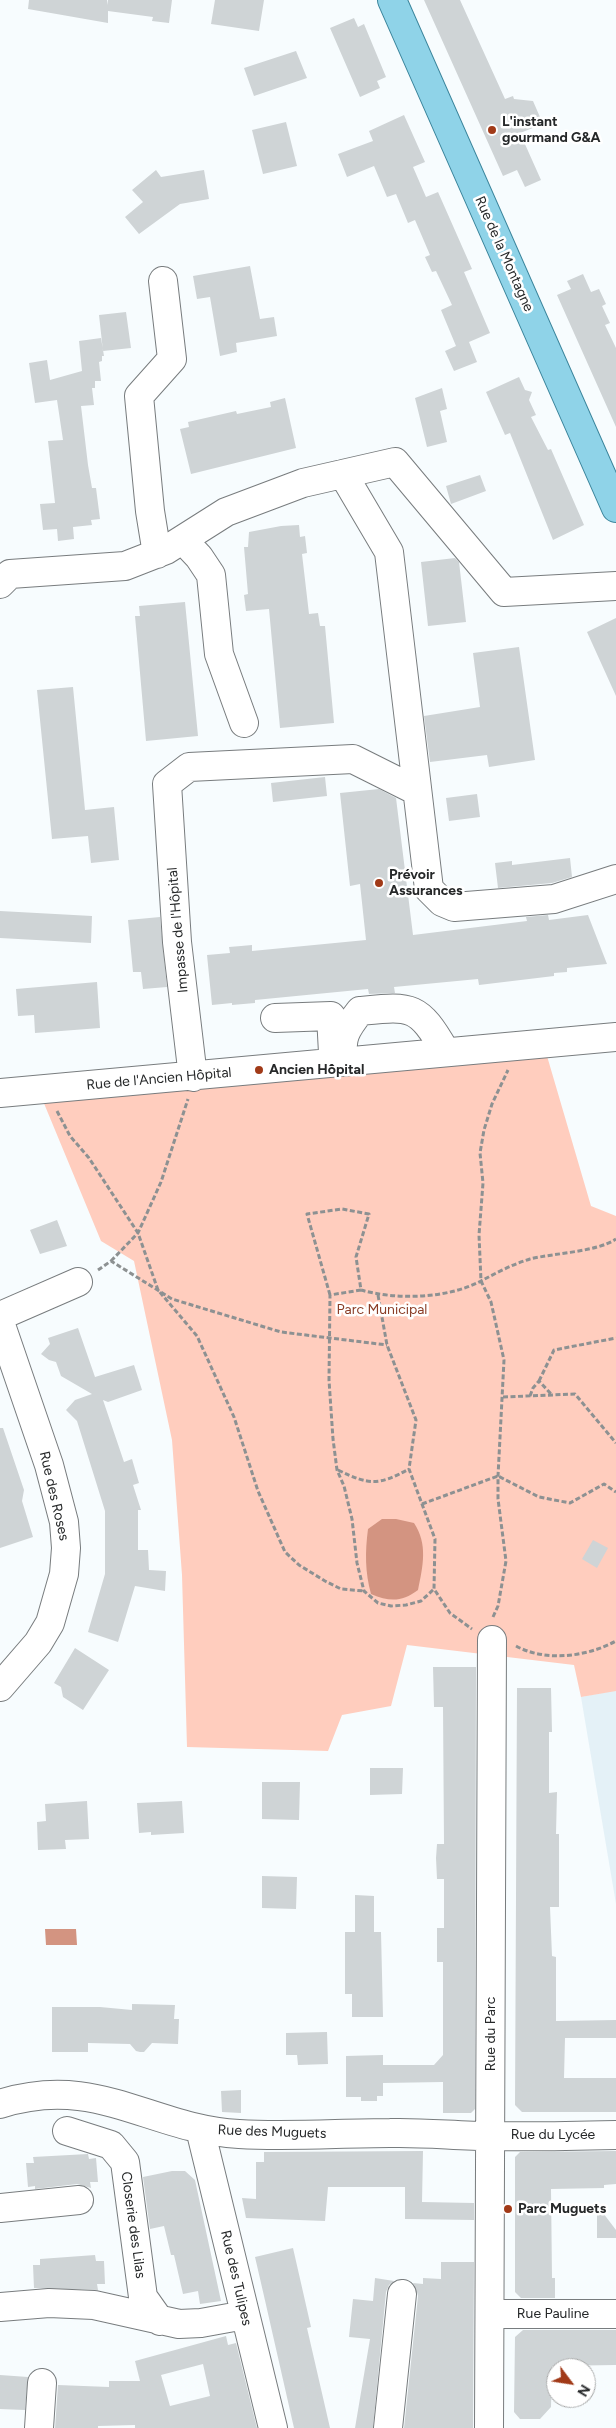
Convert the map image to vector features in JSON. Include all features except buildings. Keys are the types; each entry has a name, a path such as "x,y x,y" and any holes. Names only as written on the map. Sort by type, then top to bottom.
{"main road":[{"name":"Rue de la Montagne","path":"392,0 616,508"}],"street":[{"path":"157,554 150,510 139,396 172,359 163,281"},
{"path":"0,584 10,574 125,566 157,554 183,540 226,512 303,483 395,462 504,592 616,586"},
{"path":"343,474 389,552 429,890 442,902 454,907 554,899 616,878"},
{"path":"183,540 199,557 211,575 219,654 244,723"},
{"name":"Impasse de l'Hôpital","path":"193,1077 178,942 167,784 189,767 353,760 417,791"},
{"path":"338,1062 342,1042 348,1027 360,1011 400,1007 422,1017 444,1051"},
{"path":"275,1018 331,1016 338,1062"},
{"name":"Rue de l'Ancien Hôpital","path":"0,1093 193,1077 444,1051 616,1037"},
{"path":"0,1316 78,1282"},
{"name":"Rue des Roses","path":"0,1322 49,1465 64,1522 66,1548 64,1574 50,1623 38,1643 0,1687"},
{"name":"Rue du Parc","path":"489,2428 492,2158 492,2140 489,2136 492,1630"},
{"name":"Rue des Muguets","path":"0,2104 58,2093 116,2102 200,2128 238,2134 392,2132 489,2136"},
{"name":"Rue des Tulipes","path":"200,2128 273,2428"},
{"name":"Closerie des Lilas","path":"67,2131 111,2145 125,2162 143,2297 160,2321"},
{"name":"Rue du Lycée","path":"489,2136 616,2135"},
{"path":"0,2208 79,2200"},
{"path":"388,2428 402,2294"},
{"path":"0,2307 48,2303 94,2305 180,2324 202,2323 245,2315"},
{"name":"Rue Pauline","path":"490,2314 616,2314"},
{"path":"39,2428 42,2383"}],"path":[{"path":"378,1295 387,1345 416,1420 409,1469 435,1539 434,1589 450,1613 492,1630 506,1561 498,1499 504,1360 491,1302 480,1281 483,1183 480,1153 484,1130 492,1104 508,1071 509,1046"},
{"path":"78,1282 111,1261 138,1233 161,1182 187,1106 193,1077"},
{"path":"54,1088 57,1110 70,1136 89,1158 138,1233 158,1290 196,1336 234,1417 258,1491 285,1552 299,1565 341,1589 364,1591"},
{"path":"361,1290 356,1257 369,1214 342,1209 307,1214 330,1295 329,1337 332,1424 337,1470 346,1494 355,1534 357,1563 364,1591 378,1603 391,1606 421,1600 434,1589"},
{"path":"330,1295 361,1290 378,1295 422,1296 452,1290 480,1281 529,1260 611,1242 616,1239"},
{"path":"111,1261 172,1298 281,1332 387,1345"},
{"path":"530,1396 554,1350 616,1338"},
{"path":"539,1381 552,1396"},
{"path":"503,1397 575,1394 616,1443"},
{"path":"337,1470 362,1482 388,1480 409,1469"},
{"path":"422,1504 498,1476 539,1497 570,1503 604,1484 616,1492"},
{"path":"528,1652 563,1656 608,1646 616,1641"}],"shaded area":[{"path":"382,1519 396,1519 414,1523 423,1547 423,1564 418,1590 401,1599 384,1598 371,1594 369,1586 366,1562 368,1529"},
{"path":"616,1690 616,1904 581,1697"},
{"path":"45,1929 76,1929 77,1945 46,1945"}],"green space":[{"name":"Parc Municipal","path":"547,1056 591,1206 616,1216 616,1691 581,1697 574,1665 407,1645 391,1706 342,1715 328,1751 187,1747 182,1575 172,1440 134,1261 101,1241 43,1101"}],"place":[{"name":"L'instant gourmand G&A","path":"492,130"},
{"name":"Prévoir Assurances","path":"379,883"},
{"name":"Ancien Hôpital","path":"259,1070"},
{"name":"Parc Muguets","path":"508,2209"}]}
